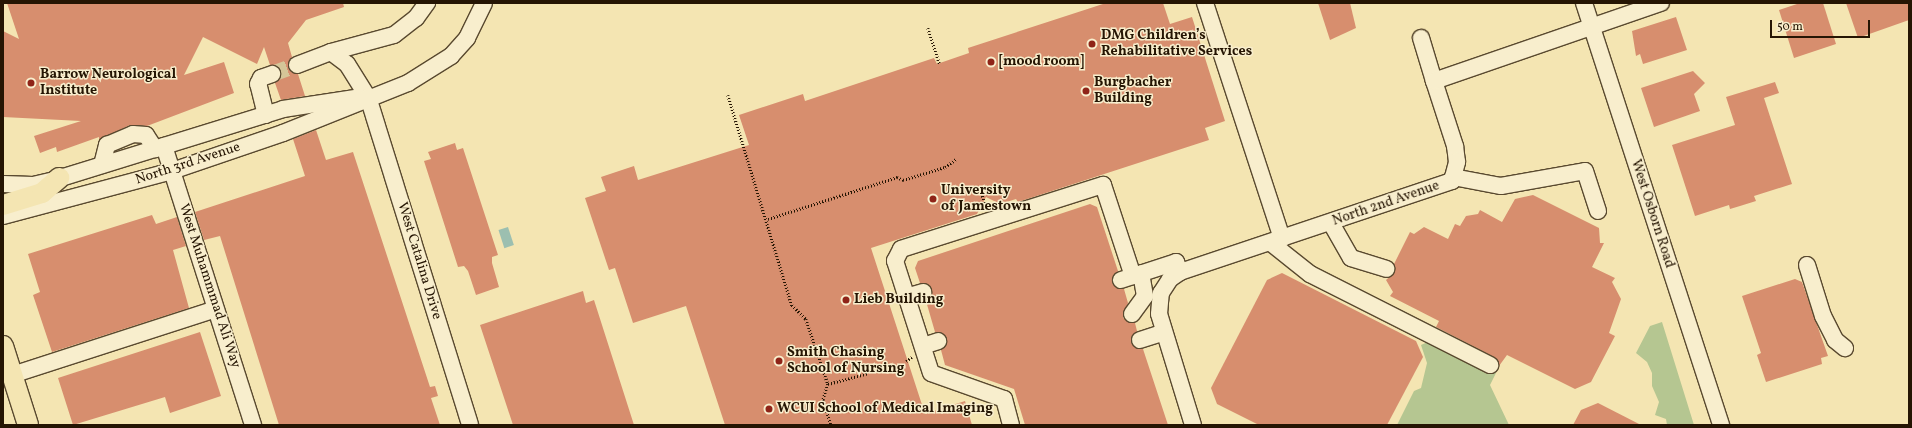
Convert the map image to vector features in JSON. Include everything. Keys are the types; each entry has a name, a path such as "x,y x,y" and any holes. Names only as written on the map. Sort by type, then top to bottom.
{"main road":[{"path":"3,205 42,193 59,178"},
{"path":"3,346 28,425"}],"street":[{"path":"297,64 331,52 394,35 416,18 427,3"},
{"name":"North 3rd Avenue","path":"3,216 172,171 283,133 368,97 408,83 451,56 467,38 484,3"},
{"path":"1205,3 1276,241 1310,274 1490,365"},
{"name":"West Osborn Road","path":"1584,3 1721,425"},
{"path":"1434,81 1591,25 1661,3"},
{"name":"North 2nd Avenue","path":"1164,332 1158,314 1161,293 1180,272 1436,188 1453,178 1457,162 1455,146 1422,38"},
{"name":"West Catalina Drive","path":"331,52 347,64 368,97 470,425"},
{"path":"266,115 258,84 261,78 272,74"},
{"name":"North 3rd Avenue","path":"3,184 33,185 266,115 321,102 368,97"},
{"name":"West Muhammmad Ali Way","path":"160,147 172,171 253,425"},
{"path":"1453,178 1500,186 1585,171 1598,211"},
{"path":"1011,425 1004,399 931,373 918,352 906,297 895,261 901,249 1103,185 1117,249 1145,296 1132,314"},
{"path":"1331,223 1351,258 1386,269"},
{"path":"1132,276 1176,262 1180,272"},
{"path":"1804,266 1835,340 1845,348"},
{"path":"906,297 923,292"},
{"path":"12,375 216,309"},
{"path":"1140,340 1164,332 1193,425"},
{"path":"918,352 938,342"}],"path":[{"path":"928,28 940,64"},
{"path":"728,95 768,219 777,251 776,257 792,305 806,319 828,384 823,400 831,425"},
{"path":"768,219 897,177 903,180 945,167 956,159"},
{"path":"981,212 987,211 982,193"},
{"path":"906,361 918,352"},
{"path":"828,384 869,373"}],"green space":[{"path":"1662,322 1694,425 1667,425 1666,419 1655,415 1659,402 1652,386 1652,373 1647,362 1636,353 1650,326"},
{"path":"1430,341 1496,373 1490,385 1509,425 1397,425 1414,391 1421,388 1427,363 1421,345"}],"shaded area":[{"path":"508,227 514,245 504,248 498,230"}],"building":[{"path":"7,3 343,3 344,7 306,20 288,43 292,57 288,68 298,74 305,96 281,100 275,83 281,71 270,65 264,47 257,64 203,37 184,75 224,62 234,93 147,126 130,125 99,140 99,137 57,152 56,147 40,153 34,136 81,121 3,117 3,31 19,39"},
{"path":"1106,3 1163,3 1170,24 1192,17 1225,121 1205,128 1209,140 1018,202 1016,199 1000,204 986,197 977,214 871,248 925,414 965,401 972,425 725,425 686,306 633,323 615,268 609,270 585,198 606,191 601,177 634,166 638,180 749,145 739,115 803,94 805,101 934,58 937,64 969,53 968,48"},
{"path":"1318,3 1350,3 1356,28 1330,40"},
{"path":"1800,3 1823,3 1836,44 1794,58 1779,10"},
{"path":"1846,3 1909,3 1909,20 1858,38"},
{"path":"1676,17 1687,50 1643,64 1640,54 1636,56 1632,31"},
{"path":"1693,71 1705,83 1694,94 1700,111 1654,127 1641,88"},
{"path":"1775,82 1779,93 1764,98 1792,184 1754,196 1756,201 1730,209 1729,205 1695,216 1672,145 1735,125 1726,97"},
{"path":"316,130 326,160 353,152 430,387 435,386 438,396 431,398 440,425 279,425 220,236 204,240 195,212 305,176 293,139"},
{"path":"455,143 457,150 463,148 498,255 492,257 492,263 499,287 476,295 468,271 464,266 458,267 424,161 431,159 428,152"},
{"path":"1533,195 1599,228 1600,243 1604,243 1592,267 1615,278 1612,282 1621,299 1609,333 1615,336 1591,382 1575,389 1507,355 1499,366 1494,357 1436,327 1439,321 1390,296 1393,292 1386,280 1395,272 1394,264 1410,232 1414,234 1424,227 1448,239 1455,224 1460,226 1466,216 1478,214 1480,210 1502,222 1515,199"},
{"path":"1090,204 1097,207 1118,271 1112,283 1124,289 1128,303 1123,318 1135,323 1137,331 1131,343 1143,349 1168,425 1025,425 1014,389 945,365 941,350 947,338 935,332 926,301 932,290 929,285 920,283 915,268 918,261"},
{"path":"152,215 156,224 177,217 186,246 173,250 189,308 52,352 33,295 40,292 28,254"},
{"path":"1282,273 1416,341 1423,357 1387,425 1259,425 1217,404 1211,388 1267,280"},
{"path":"1795,279 1802,282 1828,356 1821,358 1822,364 1766,382 1757,355 1761,353 1742,296"},
{"path":"583,291 586,303 594,300 634,425 513,425 480,325"},
{"path":"200,332 221,396 170,413 165,397 73,425 58,378"},
{"path":"1598,403 1641,425 1573,425 1581,410"}],"tunnel":[{"path":"272,74 297,65"}],"place":[{"name":"DMG Children’s Rehabilitative Services","path":"1092,44"},
{"name":"[mood room]","path":"991,62"},
{"name":"Barrow Neurological Institute","path":"31,83"},
{"name":"Burgbacher Building","path":"1086,91"},
{"name":"University of Jamestown","path":"933,199"},
{"name":"Lieb Building","path":"846,300"},
{"name":"Smith Chasing School of Nursing","path":"779,361"},
{"name":"WCUI School of Medical Imaging","path":"769,409"}]}
